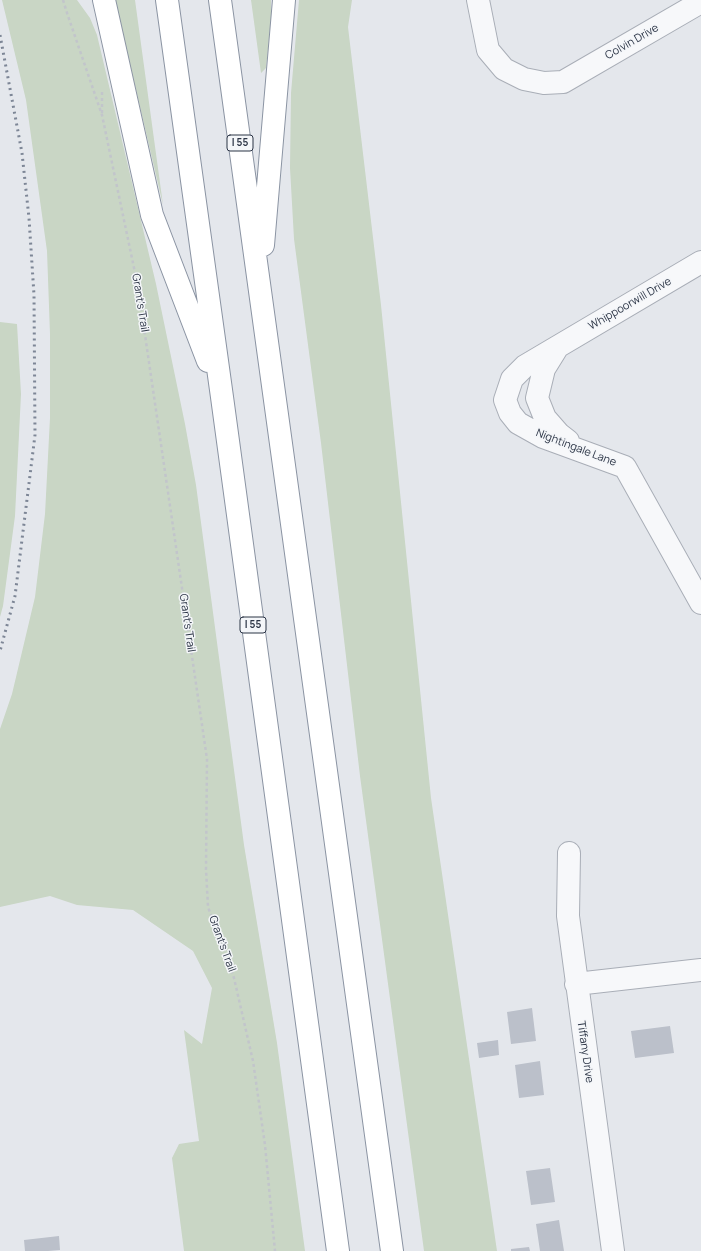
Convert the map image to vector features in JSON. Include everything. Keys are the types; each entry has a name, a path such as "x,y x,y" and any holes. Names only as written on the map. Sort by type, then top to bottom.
{"highway":[{"path":"104,0 152,215 222,397"},
{"name":"I 55","path":"167,0 338,1251"},
{"name":"I 55","path":"220,0 392,1251"},
{"path":"260,286 284,0"}],"street":[{"name":"Colvin Drive","path":"478,0 488,50 504,69 524,79 544,83 563,82 701,2"},
{"name":"Whippoorwill Drive","path":"512,378 525,366 559,345 701,262"},
{"name":"Whippoorwill Drive","path":"559,345 544,369 537,398 545,418 558,434 578,449"},
{"name":"Nightingale Lane","path":"512,378 505,400 510,413 518,423 543,437 625,467 701,603"},
{"name":"Tiffany Drive","path":"569,853 568,916 613,1251"},
{"path":"576,984 701,970"}],"path":[{"name":"Grant's Trail","path":"63,0 102,115 138,287 207,759 206,869 208,907 234,978 253,1061 266,1145 276,1251"}],"green space":[{"path":"2,0 77,0 90,18 97,35 156,284 196,485 244,845 277,1043 305,1251 184,1251 172,1158 179,1144 199,1141 184,1030 202,1044 212,988 193,951 133,910 77,905 50,896 0,907 0,729 12,694 35,597 45,514 50,418 50,334 47,251 26,100"},
{"path":"115,0 135,0 163,205"},
{"path":"251,0 271,0 271,19 266,68 261,73"},
{"path":"299,0 352,0 348,27 381,305 431,798 497,1251 424,1251 360,776 321,443 294,239 290,168 291,93"},
{"path":"0,322 17,324 21,394 15,516 3,606 0,617"}],"building":[{"path":"532,1008 536,1041 511,1044 507,1012"},
{"path":"670,1026 674,1053 635,1058 631,1031"},
{"path":"498,1040 499,1055 479,1058 477,1043"},
{"path":"540,1061 544,1095 519,1098 515,1065"},
{"path":"550,1168 555,1202 531,1205 526,1171"},
{"path":"559,1220 564,1251 540,1251 536,1224"},
{"path":"59,1236 60,1250 25,1251 24,1240"},
{"path":"529,1247 530,1251 511,1251 511,1249"}],"railway":[{"path":"0,35 22,153 29,218 34,295 35,435 15,596 0,651"}]}
